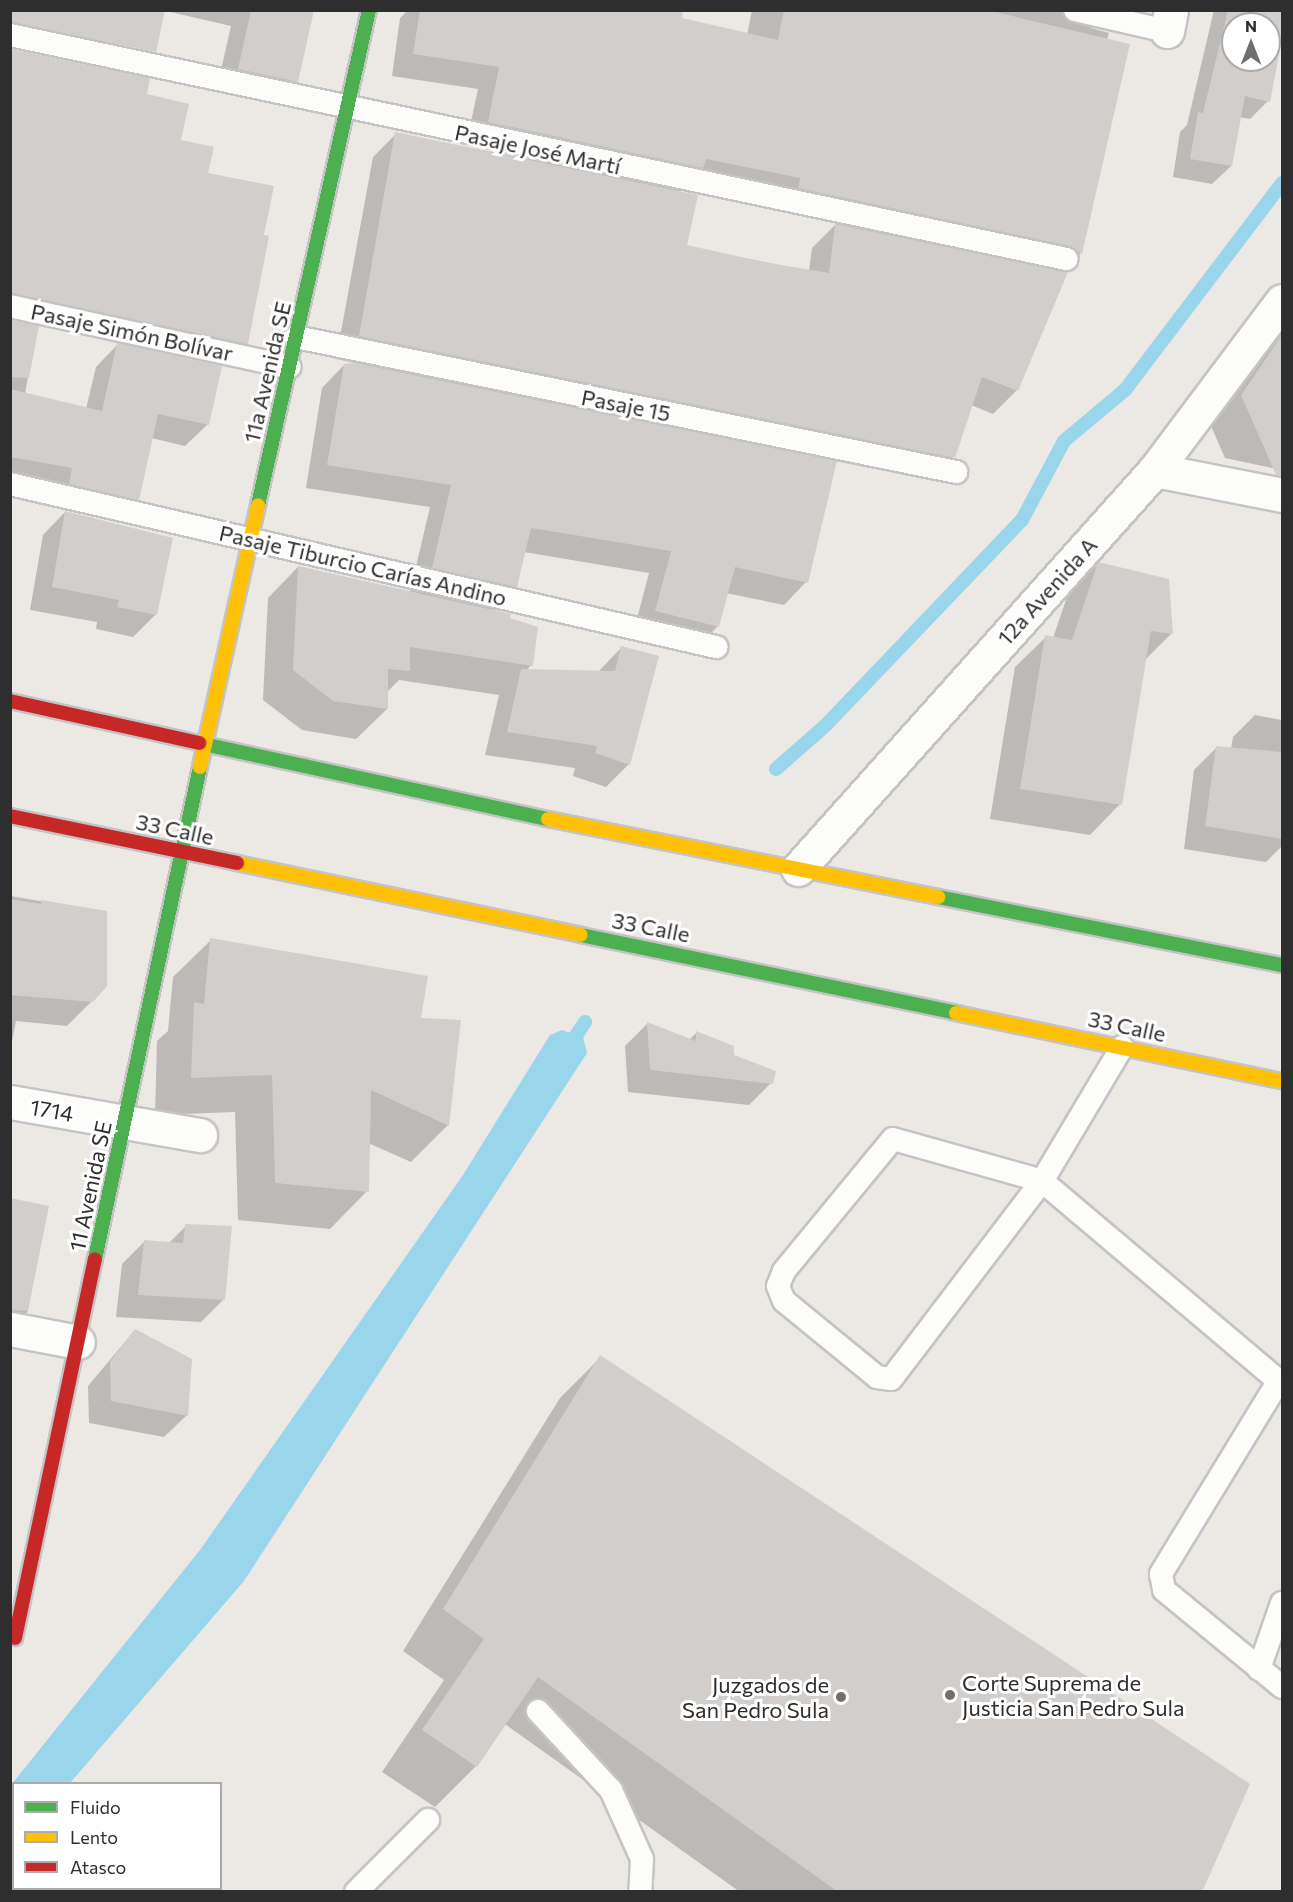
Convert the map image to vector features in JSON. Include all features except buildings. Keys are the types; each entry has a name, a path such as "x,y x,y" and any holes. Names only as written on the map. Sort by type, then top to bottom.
{"main road":[{"name":"11a Avenida SE","path":"205,742 369,10"},
{"path":"10,701 205,742 564,823 1282,965"},
{"name":"11 Avenida SE","path":"15,1638 21,1564 78,1342 205,742"},
{"name":"33 Calle","path":"10,816 1282,1081"}],"street":[{"name":"12a Avenida A","path":"798,869 1155,470 1282,301"},
{"path":"1155,470 1282,495"},
{"name":"1714","path":"10,1102 200,1135"},
{"path":"10,1329 78,1342"}],"lane":[{"path":"1075,10 1169,21"},
{"name":"Pasaje José Martí","path":"10,35 347,109 1067,259"},
{"name":"Pasaje Simón Bolívar","path":"10,306 289,367"},
{"name":"Pasaje 15","path":"296,338 956,472"},
{"name":"Pasaje Tiburcio Carías Andino","path":"10,484 716,648"},
{"path":"1122,1047 1042,1181 891,1378 877,1377 784,1301 778,1286 784,1271 893,1140 1042,1181 1280,1383 1161,1574 1164,1590 1282,1688"},
{"path":"1258,1669 1282,1603"},
{"path":"538,1711 611,1790 642,1859 640,1892"},
{"path":"356,1892 428,1820"}],"water":[{"path":"562,1030 583,1037 587,1053 244,1581 71,1782 13,1782 200,1550 463,1175 550,1035"},
{"path":"12,1784 11,1853 11,1785"}],"waterway":[{"path":"776,769 825,726 1022,520 1064,441 1125,390 1282,183"},
{"path":"569,1046 585,1022"}],"traffic: fast":[{"path":"258,505 369,10"},
{"path":"199,743 548,819"},
{"path":"95,1259 200,767"},
{"path":"938,897 1282,965"},
{"path":"581,935 956,1013"}],"traffic: slow":[{"path":"200,767 258,505"},
{"path":"548,819 938,897"},
{"path":"237,863 581,935"},
{"path":"956,1013 1282,1081"}],"traffic: jam":[{"path":"10,701 199,743"},
{"path":"10,816 237,863"},
{"path":"15,1638 95,1259"}],"place":[{"name":"Corte Suprema de Justicia San Pedro Sula","path":"950,1695"},
{"name":"Juzgados de San Pedro Sula","path":"841,1697"}]}
